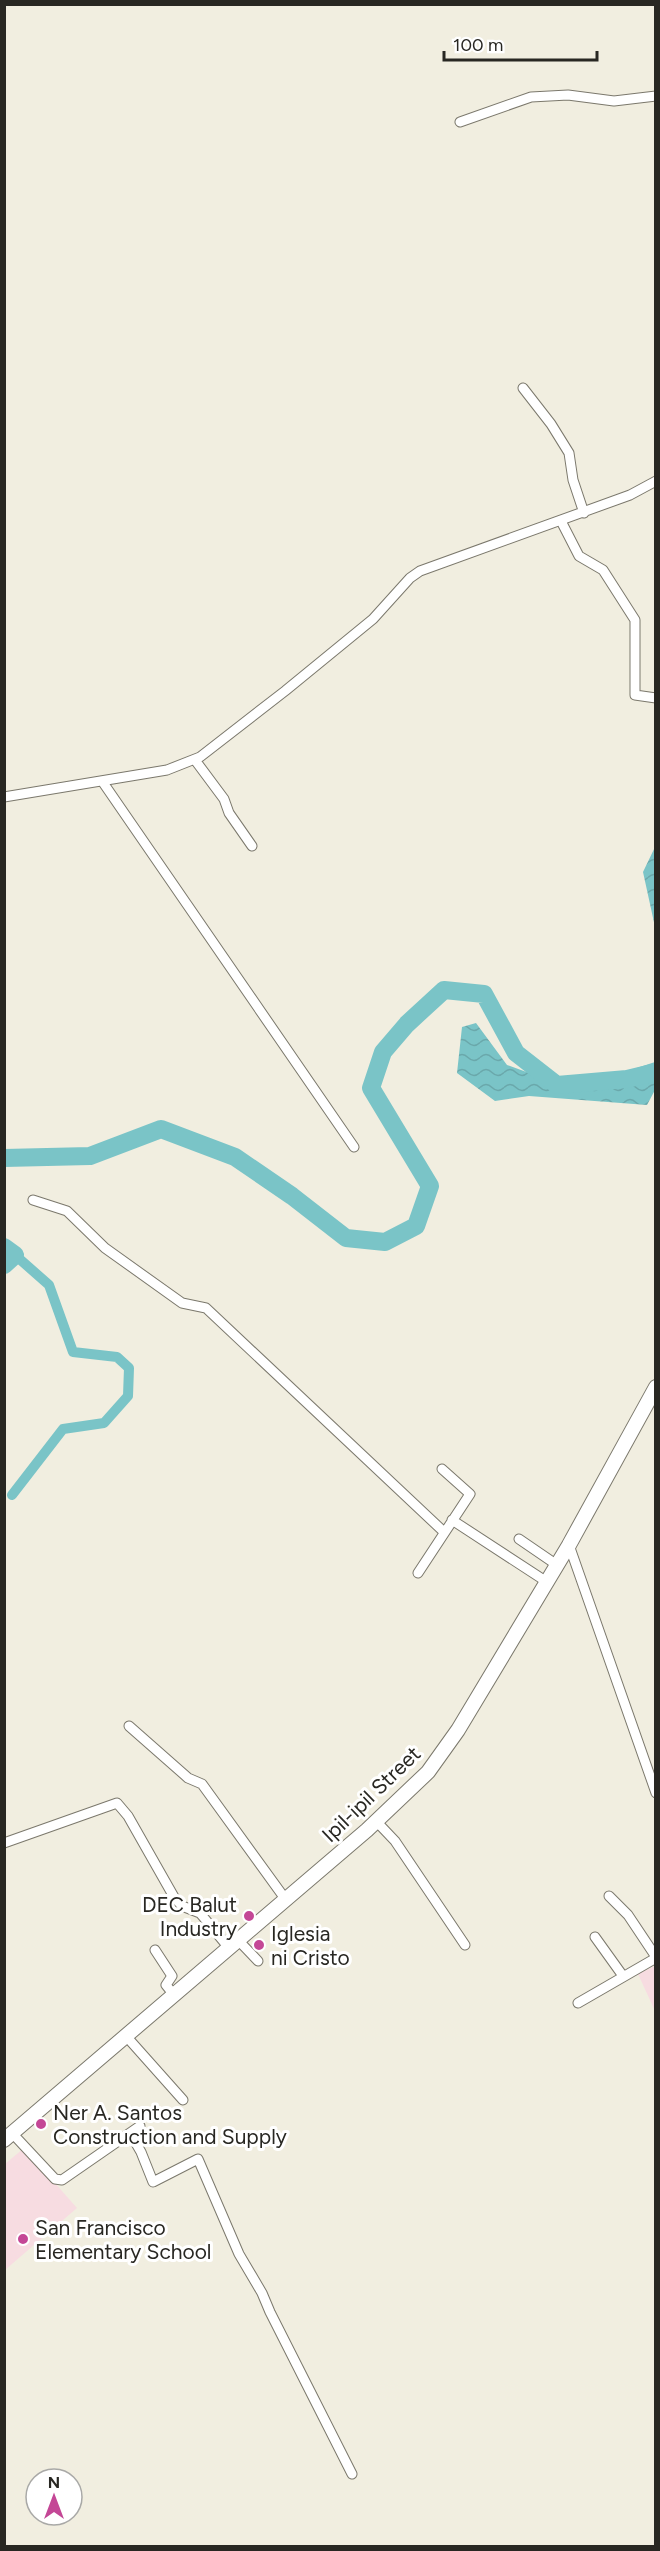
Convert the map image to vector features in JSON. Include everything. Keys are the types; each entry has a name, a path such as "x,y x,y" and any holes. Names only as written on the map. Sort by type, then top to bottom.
{"street":[{"path":"460,122 531,97 568,95 614,102 656,96"},
{"path":"523,388 551,424 568,453 573,480 584,513"},
{"path":"4,797 167,770 195,760 285,692 374,619 410,578 420,571 584,513 630,495 656,481"},
{"path":"561,521 579,556 603,570 635,620 635,694 656,698"},
{"path":"195,760 224,799 229,813 252,846"},
{"path":"102,781 354,1147"},
{"path":"33,1200 66,1211 105,1248 182,1303 206,1308 444,1532"},
{"name":"Ipil-ipil Street","path":"8,2136 286,1900 428,1772 446,1749 569,1545 656,1387"},
{"path":"418,1573 470,1494 442,1469"},
{"path":"452,1520 547,1582"},
{"path":"519,1539 557,1565"},
{"path":"569,1545 656,1793"},
{"path":"129,1726 188,1778 202,1784 286,1900"},
{"path":"645,1764 656,1760"},
{"path":"4,1844 117,1803 128,1816 174,1897 182,1906 200,1913 234,1944 258,1961"},
{"path":"376,1821 395,1841 465,1945"},
{"path":"578,2003 656,1958 628,1916 609,1896"},
{"path":"595,1937 623,1976"},
{"path":"155,1950 172,1976 166,1985 174,1995"},
{"path":"126,2036 183,2100"},
{"path":"8,2136 58,2181 140,2126"},
{"path":"130,2133 141,2152 153,2182 198,2159 238,2254 262,2293 352,2474"}],"shaded area":[{"path":"655,1966 655,2011 638,1974"},
{"name":"San Francisco Elementary School","path":"24,2148 77,2208 5,2270 5,2164"}],"water":[{"path":"655,847 655,927 643,872"},
{"path":"476,1023 507,1065 573,1089 655,1062 655,1090 647,1105 529,1096 495,1101 457,1073 462,1027"}],"waterway":[{"path":"4,1158 90,1156 161,1129 235,1157 292,1196 346,1238 385,1242 416,1226 430,1186 371,1088 383,1052 407,1024 444,990 484,994 516,1053 557,1085 627,1079 656,1072"},
{"path":"4,1247 15,1255 4,1265"},
{"path":"12,1495 63,1429 104,1423 128,1396 129,1368 117,1357 73,1352 49,1285 15,1255"}],"place":[{"name":"DEC Balut Industry","path":"249,1916"},
{"name":"Iglesia ni Cristo","path":"259,1945"},
{"name":"Ner A. Santos Construction and Supply","path":"41,2124"},
{"name":"San Francisco Elementary School","path":"23,2239"}]}
